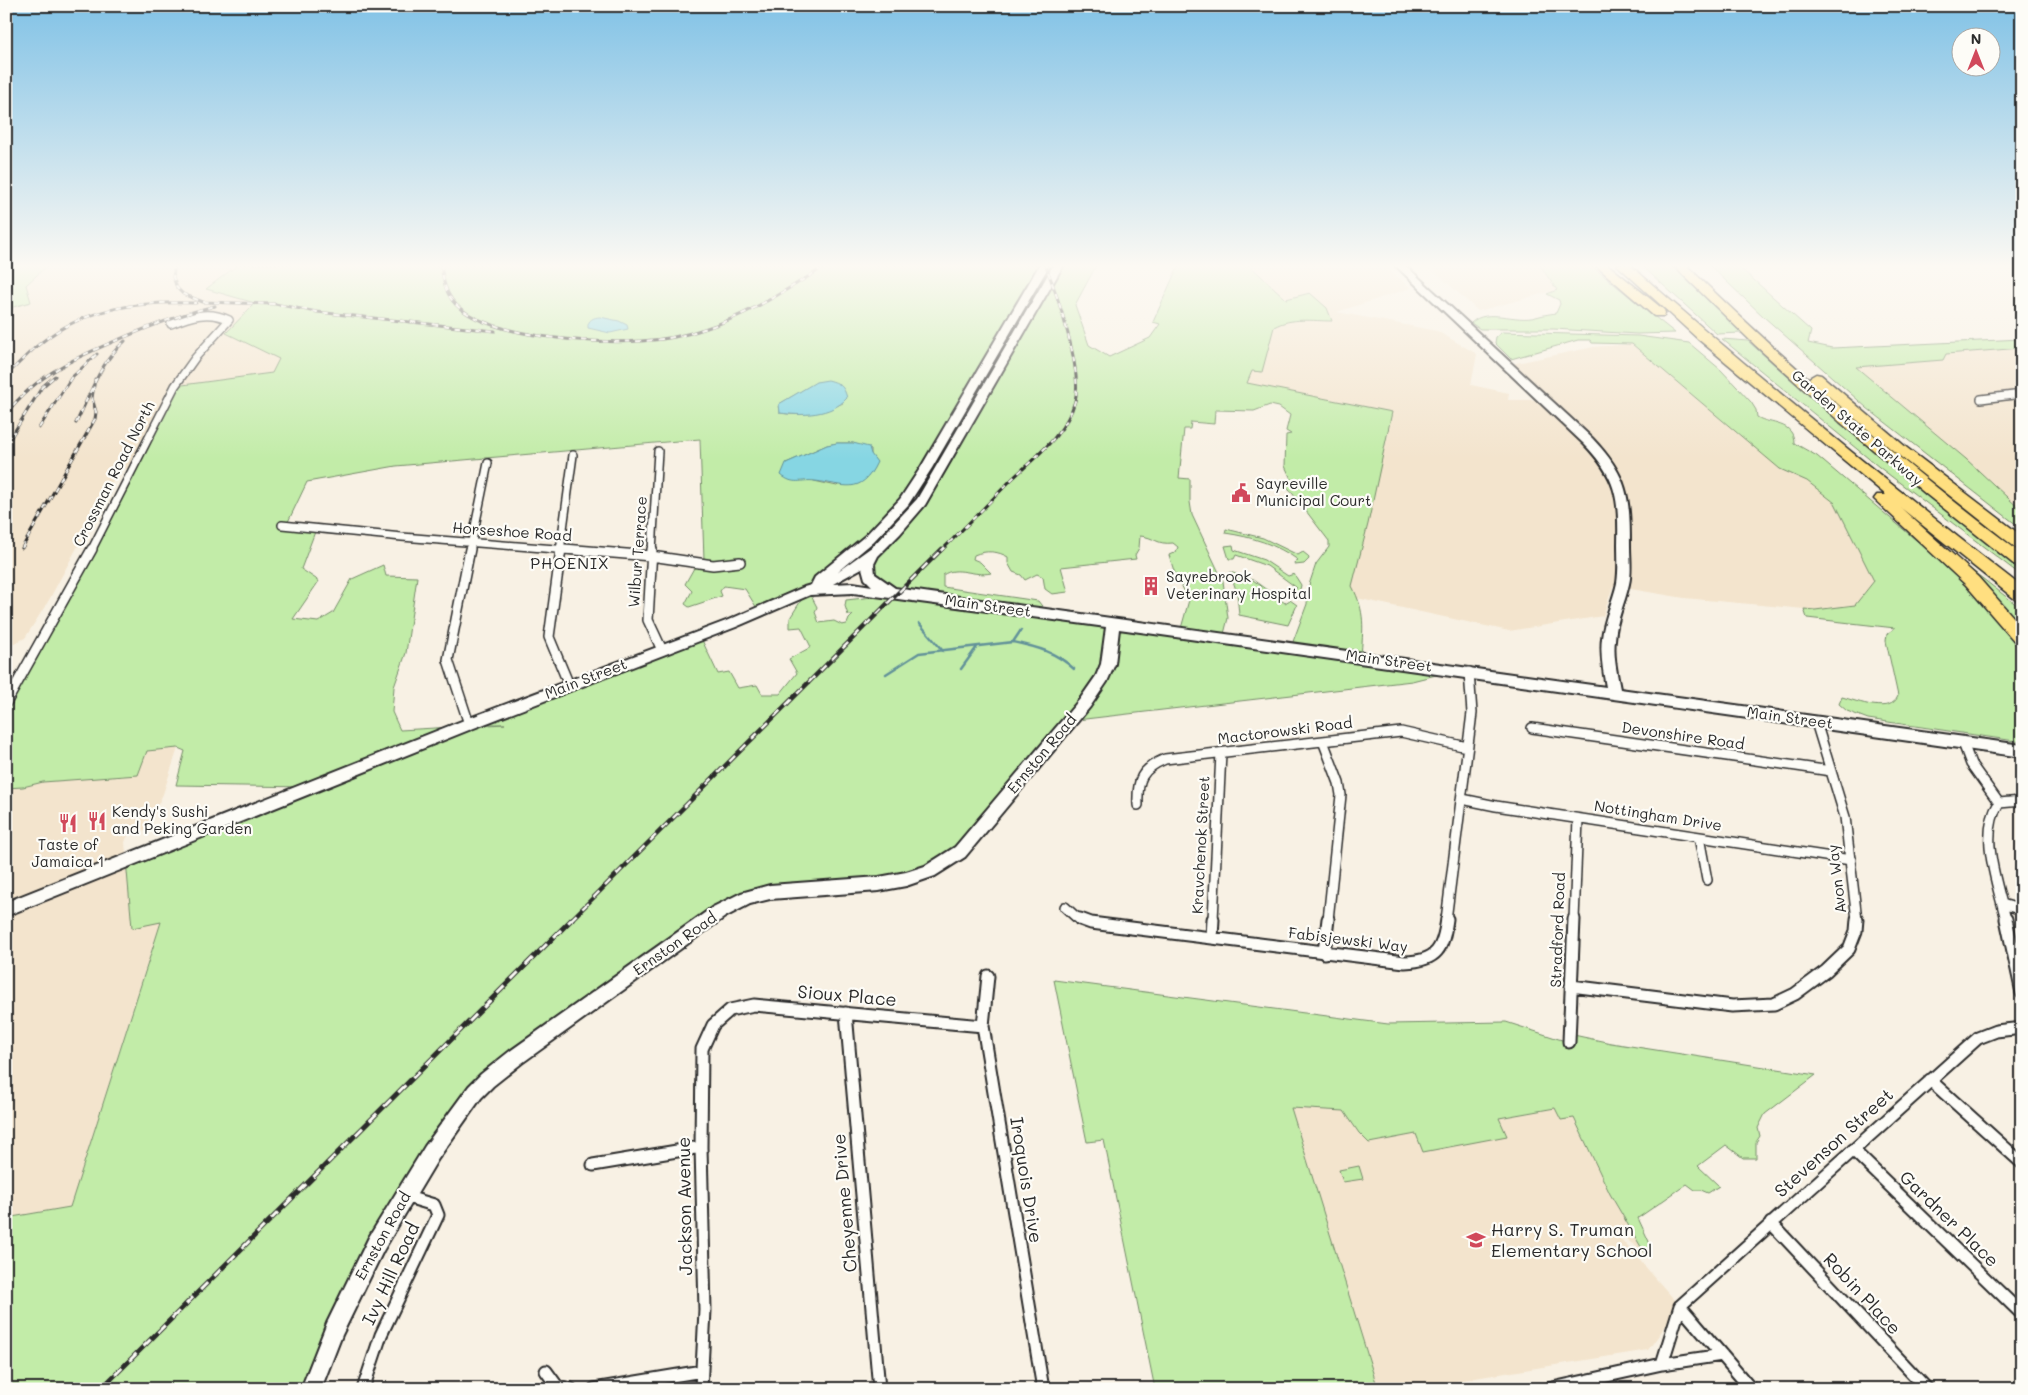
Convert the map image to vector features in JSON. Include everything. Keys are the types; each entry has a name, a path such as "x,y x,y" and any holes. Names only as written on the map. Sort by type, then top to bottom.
{"highway":[{"path":"1679,329 1815,438 1928,522"},
{"name":"Garden State Parkway","path":"1695,329 1928,522 2022,596"},
{"name":"Garden State Parkway","path":"1745,329 1883,453 2022,562"},
{"name":"Garden State Parkway","path":"1762,329 1882,435 2022,544"},
{"name":"Garden State Parkway","path":"1786,404 1856,454 2022,582"},
{"path":"1882,435 1941,474 2022,535"},
{"path":"1815,438 1961,571 2022,639"}],"main road":[{"path":"808,590 868,540 904,502 1007,329"},
{"path":"808,590 846,573 873,552 899,528 927,494 1022,329"},
{"path":"1469,329 1594,446 1616,478 1624,498 1626,515 1623,584 1612,621 1608,643 1614,693"},
{"path":"873,552 868,564 869,576 876,582 901,594"},
{"name":"Main Street","path":"6,909 469,724 738,621 808,590 853,588 901,594 1469,672 2022,751"},
{"name":"Ernston Road","path":"311,1389 321,1361 367,1262 404,1196 458,1112 485,1082 516,1057 719,912 747,898 770,892 879,884 906,880 930,871 960,852 1085,703 1102,678 1108,664 1113,623"}],"street":[{"name":"Crossman Road North","path":"6,703 30,657 80,572 176,386 195,358 221,329"},
{"path":"1981,399 2022,394"},
{"name":"Wilbur Terrace","path":"658,451 648,620 662,650"},
{"path":"569,685 549,637 573,455"},
{"path":"469,724 448,660 488,463"},
{"name":"Horseshoe Road","path":"282,525 381,536 652,556 713,565 740,562"},
{"name":"Fabisjewski Way","path":"1065,907 1076,917 1091,924 1413,963 1430,957 1436,953 1444,940 1472,713 1469,672"},
{"name":"Avon Way","path":"1571,986 1732,1006 1761,1006 1795,994 1826,971 1849,949 1856,931 1857,922 1845,817 1816,722"},
{"name":"Devonshire Road","path":"1532,728 1830,771"},
{"name":"Mactorowski Road","path":"1138,805 1137,790 1140,778 1147,767 1165,759 1401,732 1467,748"},
{"path":"1323,741 1339,783 1341,796 1324,953"},
{"path":"1963,743 1971,764 1999,803"},
{"name":"Kravchenok Street","path":"1212,938 1221,752"},
{"name":"Nottingham Drive","path":"1462,799 1578,819 1851,860"},
{"path":"2022,800 1999,803 1993,812 1988,838 2022,992"},
{"name":"Stradford Road","path":"1569,1042 1578,819"},
{"path":"1698,837 1707,880"},
{"path":"2002,904 2022,910"},
{"name":"Iroquois Drive","path":"988,976 983,1026 1043,1389"},
{"name":"Sioux Place","path":"713,1025 730,1010 754,1005 983,1026"},
{"name":"Cheyenne Drive","path":"846,1013 879,1389"},
{"name":"Jackson Avenue","path":"701,1389 705,1310 701,1147 702,1049 713,1025"},
{"name":"Stevenson Street","path":"1680,1306 1978,1038 1996,1031 2022,1028"},
{"path":"1930,1080 2022,1162"},
{"path":"593,1165 701,1147"},
{"name":"Gardner Place","path":"1853,1150 2022,1314"},
{"name":"Ivy Hill Road","path":"363,1389 382,1335 438,1215 434,1205 404,1196"},
{"name":"Robin Place","path":"1771,1223 1927,1389"},
{"path":"1680,1306 1751,1389"},
{"path":"1662,1364 1680,1306"},
{"path":"1548,1389 1662,1364 1722,1355"},
{"path":"546,1371 557,1386 571,1389"},
{"path":"594,1389 702,1372"}],"shaded area":[{"path":"6,329 266,329 279,359 272,373 175,386 133,468 119,469 49,600 25,638 6,648"},
{"path":"1248,329 1427,329 1437,331 1477,354 1471,385 1509,393 1508,400 1543,400 1507,365 1594,347 1632,344 1780,469 1807,481 1835,503 1874,581 1855,605 1815,610 1684,598 1613,586 1603,616 1509,631 1347,596 1388,434 1247,383 1253,370"},
{"path":"2022,348 2022,511 1966,459 1855,367 1943,360 1946,354"},
{"path":"178,748 163,794 146,830 130,831 125,842 132,927 161,921 70,1207 6,1218 6,788 23,787 147,751"},
{"name":"Harry S. Truman Elementary School","path":"1290,1108 1344,1111 1359,1133 1369,1143 1416,1134 1506,1136 1499,1118 1556,1108 1574,1118 1610,1194 1644,1252 1613,1230 1680,1306 1648,1350 1407,1389 1378,1389"}],"green space":[{"path":"230,329 1007,329 904,502 808,590 817,607 815,612 819,623 834,621 842,625 847,624 853,615 848,615 845,606 846,600 900,594 876,582 868,564 937,477 1022,329 1083,329 1089,345 1109,357 1150,338 1156,329 1273,329 1262,372 1252,371 1247,383 1392,412 1368,524 1352,586 1362,613 1361,657 1456,670 1412,681 1068,721 960,852 930,871 747,899 485,1082 404,1196 311,1389 6,1389 6,1218 70,1207 161,922 132,928 126,860 310,787 176,785 185,751 178,748 147,751 138,775 43,782 23,787 6,788 6,703 60,607 175,386 272,373 279,359 226,333","holes":["817,382 843,403 820,412 797,415 780,413 779,404","1270,405 1279,407 1290,415 1286,431 1291,434 1286,435 1285,466 1291,479 1283,481 1329,541 1329,547 1316,564 1308,588 1307,604 1291,647 1223,638 1228,618 1223,581 1192,515 1190,479 1179,478 1184,429 1190,429 1191,422 1214,424 1215,410 1254,411","700,439 704,560 694,568 685,584 692,591 685,604 689,607 722,596 720,591 724,586 745,589 760,613 807,591 790,618 790,628 801,627 811,647 789,659 797,673 780,694 762,694 757,685 738,688 729,672 718,674 700,636 469,724 505,724 400,730 392,712 394,687 406,653 417,577 386,576 383,565 352,579 333,613 318,622 293,619 319,581 301,569 316,529 286,526 307,482 396,466","853,443 871,450 871,454 837,486 814,481 786,463 827,445","1140,536 1163,543 1173,543 1178,547 1176,552 1169,555 1174,571 1189,600 1180,632 1048,614 1038,601 943,587 943,575 948,572 991,573 980,562 973,559 974,555 983,552 996,552 1008,557 1008,563 1013,572 1021,575 1025,580 1037,574 1043,577 1045,589 1052,594 1068,592 1061,567 1136,559 1135,555 1139,548"]},
{"path":"1556,329 1670,329 1675,333 1637,334"},
{"path":"1712,329 1738,329 1742,333 1717,334"},
{"path":"1778,329 1809,329 1811,331 1808,343 1832,348 2022,339 2022,348 1946,354 1943,360 1856,367 1966,459 2022,511 2022,529 1867,408"},
{"path":"1502,332 1638,336 1689,343 1721,370 1751,402 1756,410 1757,417 1786,427 1793,436 1794,443 1817,456 1929,551 1979,599 2010,634 2022,650 2022,742 1868,719 1847,711 1839,704 1842,697 1881,706 1894,702 1898,696 1886,641 1887,634 1895,628 1807,618 1804,609 1815,610 1855,605 1874,581 1835,503 1807,481 1780,469 1632,344 1592,343 1590,340 1578,340 1511,359 1495,343 1496,337"},
{"path":"1722,339 1748,341 1825,410 1888,462 2022,567 2022,576 1879,467"},
{"path":"1226,529 1263,538 1298,555 1303,552 1309,559 1304,564 1295,565 1294,563 1298,560 1290,554 1254,539 1225,533"},
{"path":"1233,545 1234,550 1264,560 1288,576 1294,574 1301,585 1299,594 1292,593 1297,588 1267,566 1236,555 1234,559 1229,559 1225,546"},
{"path":"1956,558 2022,609 2022,627"},
{"path":"1230,572 1253,580 1285,603 1290,600 1297,605 1288,625 1239,615 1237,593"},
{"path":"1054,980 1388,1024 1506,1022 1568,1042 1569,1034 1611,1043 1816,1075 1765,1114 1758,1128 1760,1136 1756,1142 1756,1158 1743,1158 1726,1145 1698,1166 1719,1186 1708,1193 1695,1190 1687,1184 1638,1218 1651,1246 1644,1252 1610,1194 1574,1118 1561,1120 1555,1108 1499,1118 1507,1136 1423,1152 1416,1134 1369,1143 1359,1133 1344,1111 1291,1108 1378,1389 1155,1389 1104,1140 1087,1142"},
{"path":"1359,1166 1363,1179 1343,1182 1339,1170"}],"water":[{"path":"593,329 628,329 610,333"},
{"path":"828,380 836,382 843,388 847,398 840,404 816,413 780,413 779,404 816,382"},
{"path":"853,443 869,447 871,454 877,462 865,480 851,486 843,486 815,481 794,481 781,475 786,463 827,445"}],"waterway":[{"path":"919,623 942,650"},
{"path":"1013,642 1021,630"},
{"path":"942,650 1013,642"},
{"path":"1013,642 1046,651 1060,658 1074,669"},
{"path":"961,669 977,647"},
{"path":"886,674 919,653 942,650"}],"railway":[{"path":"6,376 42,342 61,329"},
{"path":"6,414 18,400 46,376 77,358 145,329"},
{"path":"477,329 495,331"},
{"path":"509,329 540,336 621,342 673,337 702,329"},
{"path":"941,551 1049,444 1065,424 1075,401 1076,387 1067,329"},
{"path":"94,384 108,359 125,341"},
{"path":"39,428 71,378 97,354"},
{"path":"6,445 42,387 55,376"},
{"path":"94,384 95,379"},
{"path":"22,548 95,419 96,412 92,398 94,384"},
{"path":"76,423 94,384"},
{"path":"572,919 942,549"},
{"path":"101,1389 572,919"}],"place":[{"name":"Sayreville Municipal Court","path":"1241,493"},
{"name":"Sayrebrook Veterinary Hospital","path":"1151,586"},
{"name":"Kendy's Sushi and Peking Garden","path":"97,821"},
{"name":"Taste of Jamaica 1","path":"68,823"},
{"name":"Harry S. Truman Elementary School","path":"1476,1240"}],"district":[{"name":"PHOENIX","path":"570,563"}]}
